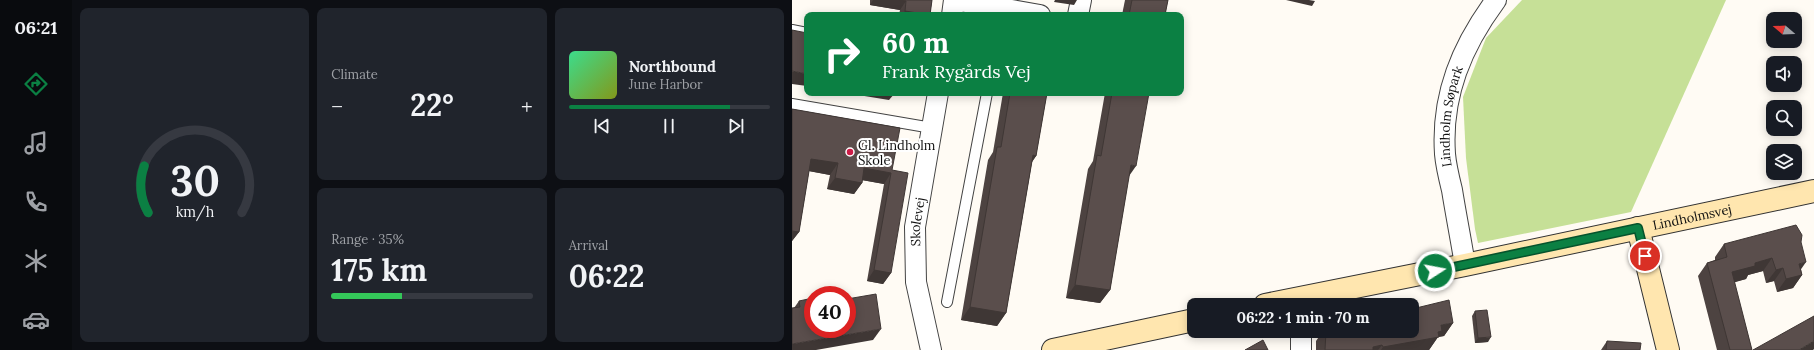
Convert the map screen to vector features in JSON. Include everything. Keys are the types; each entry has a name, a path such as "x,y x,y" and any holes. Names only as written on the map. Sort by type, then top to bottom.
{"street":[{"path":"952,12 954,0 1002,12"},
{"path":"1079,12 1081,0"},
{"name":"Lindholm Søpark","path":"1465,265 1445,154 1446,119 1452,84 1461,58 1479,22 1496,0"},
{"name":"Skolevej","path":"930,350 916,282 915,227 937,96"},
{"name":"Lindholmsvej","path":"1315,298 1814,191"},
{"path":"1638,228 1668,350"},
{"path":"1053,350 1187,321"},
{"path":"1301,338 1301,350"}],"lane":[{"path":"792,30 804,32"},
{"path":"947,302 986,96"},
{"path":"792,104 932,128"}],"green space":[{"path":"1522,0 1726,0 1631,212 1478,243 1466,158 1463,97 1486,38"}],"building":[{"path":"899,0 932,0 930,12 905,11 906,1"},
{"path":"1132,0 1168,0 1166,12 1130,12"},
{"path":"792,30 804,32 804,73 792,71"},
{"path":"1010,96 1046,96 1036,156 1033,155 1006,313 970,307 997,147 1001,147"},
{"path":"1111,96 1148,96 1136,166 1131,165 1110,290 1075,285 1097,155 1101,156"},
{"path":"792,109 900,128 892,170 908,173 891,273 874,270 891,173 864,168 862,183 835,178 838,163 811,159 799,232 792,231"},
{"path":"1796,225 1802,235 1801,242 1806,262 1799,264 1802,275 1786,279 1783,268 1776,270 1772,258 1755,263 1755,266 1732,272 1752,350 1730,350 1707,263 1727,257 1724,244"},
{"path":"876,294 881,329 856,333 856,297"},
{"path":"804,300 804,338 828,338 792,344 792,308 800,307 799,301"},
{"path":"1449,300 1453,323 1441,325 1442,331 1438,332 1439,337 1383,347 1382,345 1373,347 1373,350 1325,350 1326,338 1419,338 1419,307"},
{"path":"1487,310 1491,337 1478,338 1475,311"},
{"path":"1814,316 1814,341 1799,350 1753,350"},
{"path":"1263,340 1268,350 1245,350"},
{"path":"1607,341 1641,343 1640,350 1606,350"}],"place":[{"name":"Gl. Lindholm Skole","path":"850,152"}],"route":[{"path":"1435,271 1638,228 1645,256"}]}
